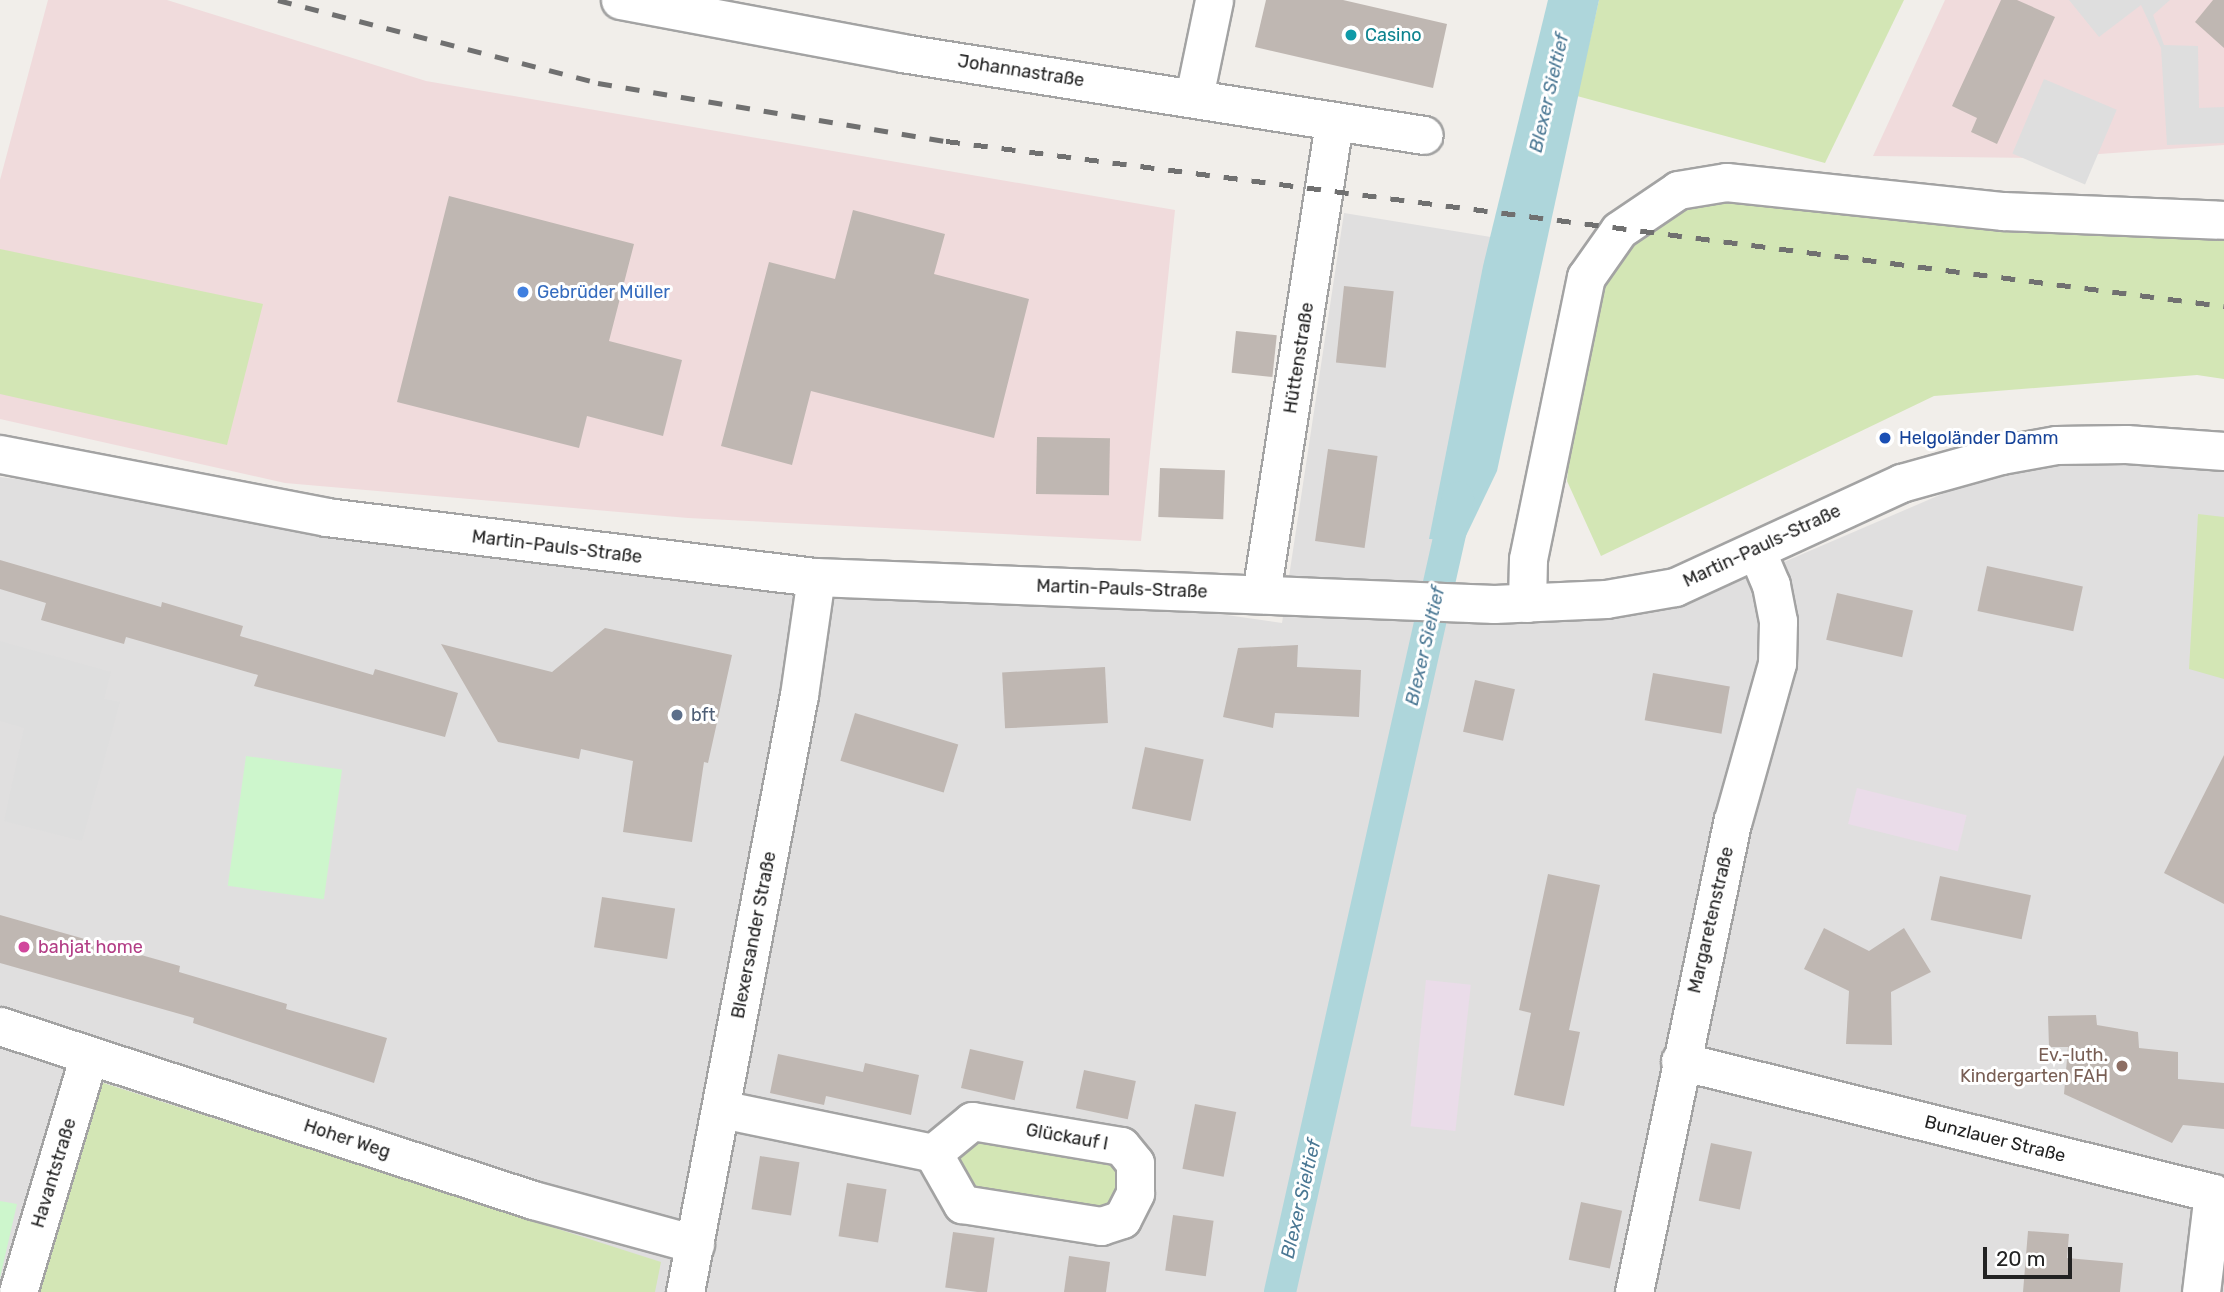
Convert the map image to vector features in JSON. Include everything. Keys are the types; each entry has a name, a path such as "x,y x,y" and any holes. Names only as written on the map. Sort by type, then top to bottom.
{"street":[{"name":"Johannastraße","path":"620,0 902,53 1424,135"},
{"path":"1194,97 1214,0"},
{"name":"Hüttenstraße","path":"1261,594 1334,122"},
{"path":"1511,604 1528,559 1586,277 1619,230 1678,190 1726,183 2003,211 2224,220"},
{"name":"Martin-Pauls-Straße","path":"0,454 326,517 816,577 1511,604 1606,599 1675,587 1757,552 1901,483 2001,455 2056,445 2126,443 2224,452"},
{"name":"Margaretenstraße","path":"1634,1292 1680,1061 1733,820 1777,663 1778,621 1771,585 1757,552"},
{"name":"Blexersander Straße","path":"685,1292 799,695 816,577"},
{"name":"Hoher Weg","path":"0,1026 533,1199 695,1244"},
{"name":"Havantstraße","path":"18,1292 89,1055"},
{"name":"Bunzlauer Straße","path":"1680,1061 2213,1193 2201,1292"},
{"path":"722,1109 933,1153"},
{"name":"Glückauf I","path":"972,1121 1121,1146 1135,1163 1135,1193 1122,1219 1101,1226 962,1204 933,1153 972,1121"}],"shaded area":[{"path":"48,0 167,0 426,81 1175,210 1141,541 688,518 285,483 0,419 0,180"},
{"path":"1945,0 2224,0 2224,145 2044,158 1873,156"},
{"path":"2069,0 2170,0 2153,15 2164,45 2198,46 2199,108 2224,107 2224,143 2167,145 2161,48 2141,5 2099,37"},
{"path":"2044,79 2117,110 2085,184 2012,154"},
{"path":"1344,213 1503,239 1437,605 1527,603 1749,577 2056,445 2224,470 2224,1292 0,1292 0,477 326,517 1136,602 1282,623"},
{"path":"0,641 111,672 104,699 120,702 82,841 4,821 24,728 0,721"},
{"path":"1857,788 1967,815 1958,851 1848,824"},
{"path":"1426,980 1471,985 1455,1131 1411,1126"}],"green space":[{"path":"1599,0 1904,0 1825,163 1577,96"},
{"path":"1695,200 1983,222 2224,232 2224,379 2197,375 1934,396 1601,556 1567,481 1579,353 1604,256"},
{"path":"0,249 263,304 227,445 0,394"},
{"path":"2198,514 2224,517 2224,679 2189,669"},
{"path":"246,756 342,769 324,899 228,886"},
{"path":"94,1080 661,1262 655,1292 29,1292"},
{"path":"973,1136 1108,1158 1124,1177 1113,1207 1098,1211 963,1187 956,1169 959,1148"},
{"path":"0,1201 17,1204 0,1278"}],"water":[{"path":"1548,0 1599,0 1497,471 1464,540 1429,539 1483,266"}],"building":[{"name":"Casino","path":"1266,0 1343,0 1447,24 1433,88 1255,47"},
{"path":"2001,0 2017,0 2055,17 1997,144 1971,132 1977,118 1952,106"},
{"path":"2213,0 2224,0 2224,48 2195,22"},
{"name":"Gebrüder Müller","path":"449,196 634,244 609,341 682,360 663,436 587,416 579,448 397,402"},
{"path":"853,210 945,234 934,274 1029,299 994,438 811,391 792,465 721,446 769,262 835,279"},
{"path":"1344,286 1394,291 1386,368 1336,363"},
{"path":"1236,331 1277,335 1272,377 1232,373"},
{"path":"1037,437 1110,438 1109,495 1036,494"},
{"path":"1328,449 1378,456 1365,548 1315,541"},
{"path":"1160,468 1225,470 1223,519 1158,517"},
{"path":"0,560 161,607 162,602 243,626 240,636 373,675 375,669 458,693 445,737 254,686 258,675 126,637 124,644 41,620 46,603 0,589"},
{"path":"1987,566 2083,586 2073,631 1977,611"},
{"path":"1837,593 1913,611 1902,657 1826,640"},
{"path":"605,628 732,655 708,763 704,762 692,842 623,832 633,761 581,749 579,759 498,742 441,644 552,672"},
{"path":"1298,645 1297,667 1361,670 1359,717 1275,713 1273,728 1223,717 1238,648"},
{"path":"1105,667 1108,723 1005,728 1002,672"},
{"path":"1653,673 1730,687 1721,734 1645,720"},
{"path":"1475,680 1515,689 1503,741 1463,732"},
{"path":"855,713 958,745 944,792 840,761"},
{"path":"1145,747 1204,759 1191,821 1132,809"},
{"path":"2224,755 2224,904 2164,873"},
{"path":"1548,874 1600,885 1569,1030 1580,1032 1564,1106 1514,1095 1531,1013 1519,1010"},
{"path":"1940,876 2031,895 2022,939 1931,920"},
{"path":"602,897 675,909 667,959 594,947"},
{"path":"0,915 180,966 179,972 287,1004 286,1009 387,1038 374,1083 193,1023 194,1018 0,963"},
{"path":"1824,928 1869,951 1904,928 1931,972 1891,992 1892,1045 1846,1044 1849,991 1804,969"},
{"name":"Ev.-luth. Kindergarten FAH","path":"2096,1015 2097,1025 2138,1032 2139,1048 2178,1052 2178,1079 2224,1083 2224,1129 2183,1125 2172,1143 2064,1094 2068,1047 2049,1047 2048,1016"},
{"path":"970,1049 1024,1061 1015,1100 961,1088"},
{"path":"778,1054 863,1072 865,1063 919,1075 911,1115 826,1096 824,1105 770,1093"},
{"path":"1084,1070 1136,1081 1128,1119 1076,1108"},
{"path":"1195,1104 1236,1112 1224,1177 1182,1169"},
{"path":"1711,1143 1752,1152 1740,1209 1699,1201"},
{"path":"760,1156 800,1162 791,1216 752,1209"},
{"path":"847,1183 887,1189 878,1243 839,1236"},
{"path":"1581,1202 1622,1211 1610,1268 1569,1260"},
{"path":"1173,1215 1214,1221 1206,1276 1165,1270"},
{"path":"2028,1231 2069,1234 2067,1258 2123,1263 2120,1292 2023,1292"},
{"path":"953,1232 995,1238 987,1292 945,1287"},
{"path":"1069,1256 1110,1262 1106,1292 1064,1292"}],"waterway":[{"name":"Blexer Sieltief","path":"1280,1292 1458,498"}],"railway":[{"path":"278,0 598,83 946,141 2224,306"}],"place":[{"name":"Casino","path":"1351,35"},
{"name":"Gebrüder Müller","path":"523,292"},
{"name":"Helgoländer Damm","path":"1885,438"},
{"name":"bft","path":"677,715"},
{"name":"bahjat home","path":"24,947"},
{"name":"Ev.-luth. Kindergarten FAH","path":"2122,1066"}]}
